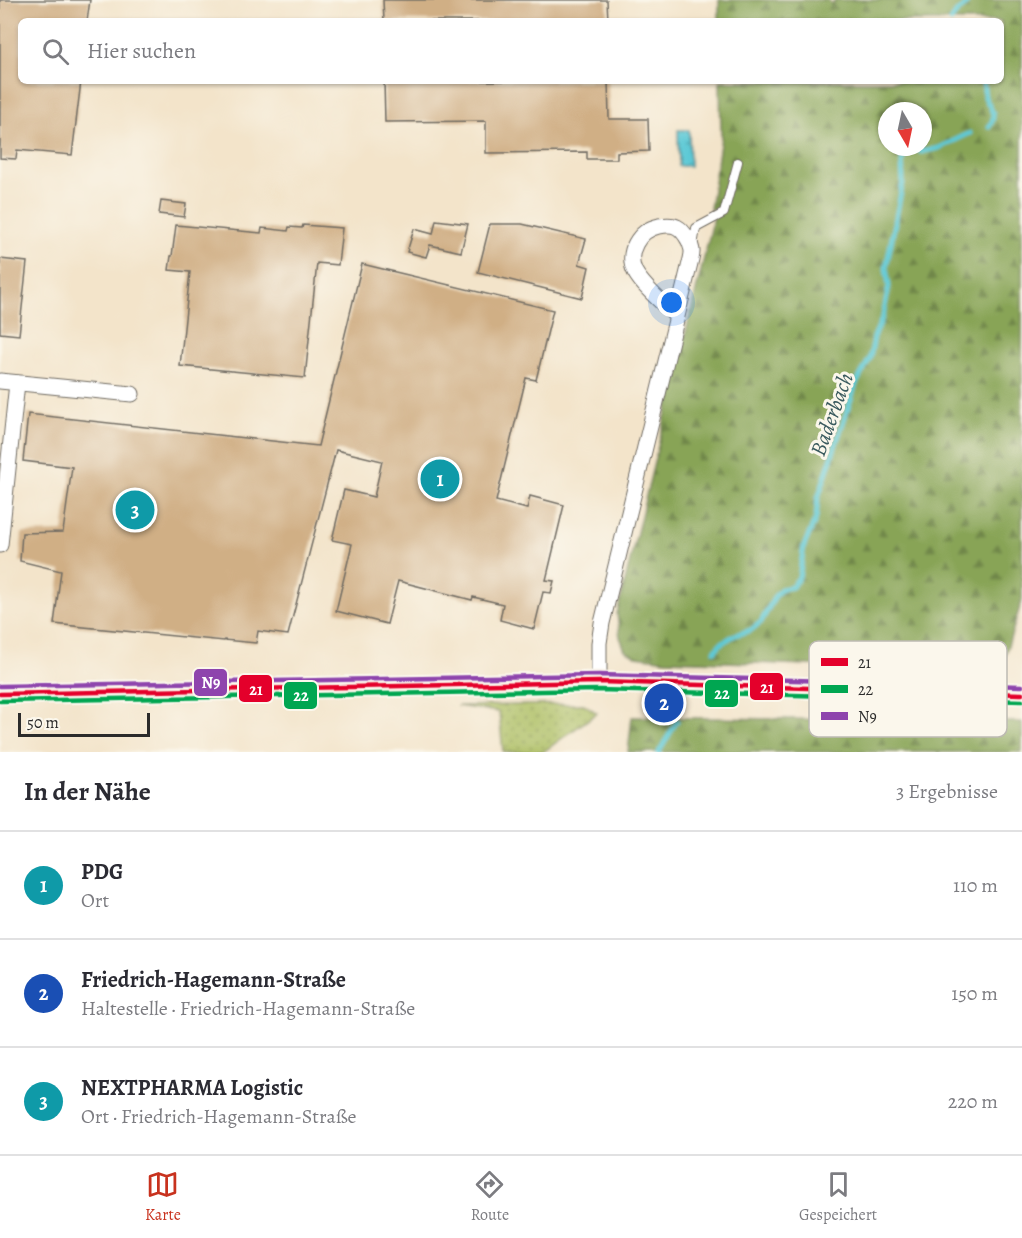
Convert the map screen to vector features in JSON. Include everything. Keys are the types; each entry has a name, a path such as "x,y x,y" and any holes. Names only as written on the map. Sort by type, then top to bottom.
{"street":[{"path":"599,682 602,623 677,317 693,250 685,233 677,226 666,224 645,231 637,239 633,249 632,265 640,279 677,317"},
{"path":"0,381 132,394"},
{"path":"0,545 17,382"},
{"path":"0,694 599,682 809,688"},
{"path":"1007,694 1022,694"}],"lane":[{"path":"693,250 696,228 724,213 738,162"}],"green space":[{"path":"719,0 828,0 832,4 835,0 1022,0 1022,600 1007,649 1007,641 809,641 809,665 667,660 636,656 625,650 620,637 617,614 716,209 710,209 721,137 720,84 1004,84 1004,18 719,18"},
{"path":"584,704 597,713 543,752 503,752 499,712 457,706"},
{"path":"632,717 809,719 809,737 1007,737 1007,722 1022,722 1022,752 628,752"}],"water":[{"path":"678,130 689,130 690,166 679,166"}],"building":[{"path":"0,0 90,0 87,18 18,18 18,84 81,84 72,155 17,150 16,159 0,158"},
{"path":"383,0 607,0 608,18 384,18"},
{"path":"384,84 608,84 609,119 648,119 649,151 617,152 617,159 587,159 587,152 486,153 486,121 385,122"},
{"path":"161,201 186,204 184,217 159,214"},
{"path":"436,220 468,224 461,252 430,245 426,257 407,252 414,229 433,234"},
{"path":"490,224 522,224 586,239 579,264 589,267 582,298 478,272"},
{"path":"176,225 261,233 262,228 288,231 289,227 302,228 303,225 342,228 338,265 317,263 305,378 180,366 190,272 169,270"},
{"path":"0,259 27,262 19,335 0,333"},
{"path":"362,264 553,310 536,380 526,378 496,501 527,509 530,496 564,505 546,580 554,581 551,593 543,592 534,629 500,620 503,604 473,597 472,600 398,581 387,624 336,611 352,544 332,540 344,490 374,497 382,461 336,450 288,635 258,631 256,643 54,624 61,571 20,561 22,533 63,532 72,467 23,461 28,414 318,446"}],"waterway":[{"name":"Baderbach","path":"953,18 967,3 966,0"},
{"name":"Baderbach","path":"983,84 985,97 993,115 989,127"},
{"name":"Baderbach","path":"932,150 970,133"},
{"name":"Baderbach","path":"715,651 720,644 735,635 751,630 761,622 775,596 781,589 792,587 799,577 804,546 816,518 818,498 856,384 870,358 874,337 883,316 889,286 886,268 903,182 902,162 904,156"},
{"name":"Baderbach","path":"659,752 677,721"}],"transit line":[{"name":"N9","path":"0,686 599,675 809,680"},
{"name":"21","path":"0,694 599,682 809,688"},
{"name":"N9","path":"1007,686 1022,686"},
{"name":"22","path":"0,701 599,690 809,695"},
{"name":"21","path":"1007,694 1022,694"},
{"name":"22","path":"1007,701 1022,701"}],"place":[{"name":"PDG","path":"440,479"},
{"name":"NEXTPHARMA Logistic","path":"135,510"},
{"name":"Friedrich-Hagemann-Straße","path":"664,703"}]}
